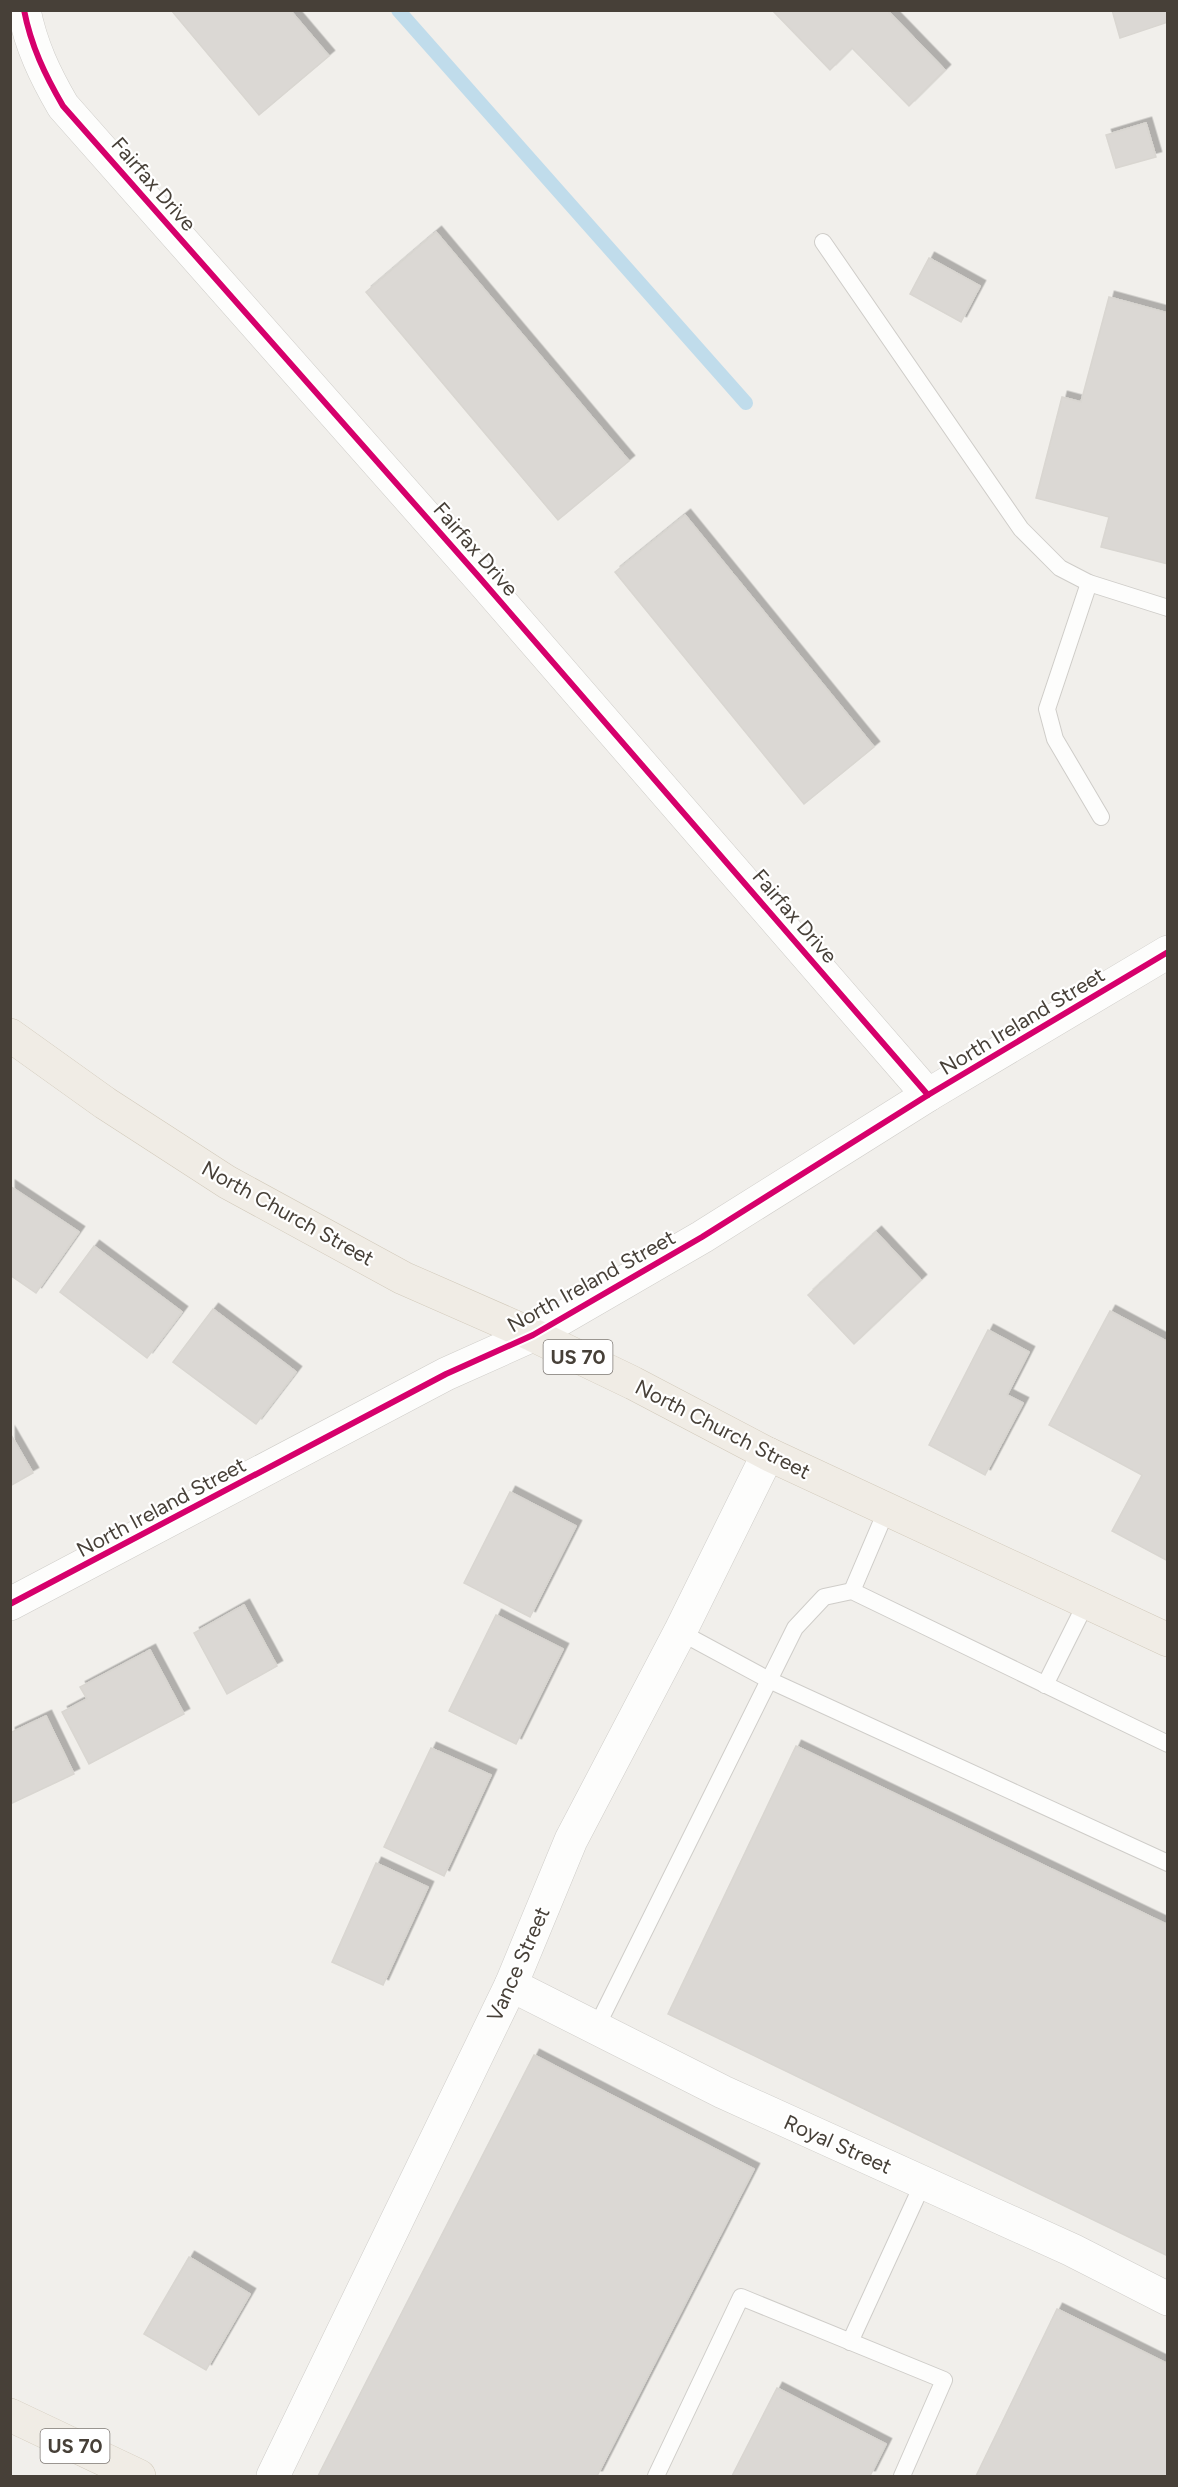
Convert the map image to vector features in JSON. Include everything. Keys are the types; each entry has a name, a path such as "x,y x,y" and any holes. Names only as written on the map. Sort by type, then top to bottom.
{"main road":[{"name":"North Church Street","path":"10,1035 105,1103 227,1182 403,1278 533,1335 633,1383 768,1454 1167,1640"},
{"name":"US 70","path":"10,2415 139,2476"}],"street":[{"name":"Fairfax Drive","path":"24,10 29,37 43,73 63,106 487,586 928,1095"},
{"name":"North Ireland Street","path":"10,1604 446,1374 533,1335 702,1237 928,1095 1167,952"},
{"name":"Vance Street","path":"273,2476 511,1985 572,1840 680,1632 768,1454"},
{"name":"Royal Street","path":"511,1985 723,2092 1072,2250 1167,2299"}],"lane":[{"path":"824,242 1021,529 1060,568 1089,583 1167,608"},
{"path":"1089,583 1047,709 1055,739 1101,817"},
{"path":"852,1591 887,1509"},
{"path":"596,2028 795,1628 824,1597 852,1591 1167,1744"},
{"path":"1045,1685 1086,1602"},
{"path":"680,1632 769,1680 1167,1863"},
{"path":"850,2342 922,2182"},
{"path":"656,2476 741,2297 944,2380 902,2476"}],"building":[{"path":"171,10 290,10 329,56 259,115"},
{"path":"772,10 887,10 945,70 909,106 852,48 830,70"},
{"path":"1112,10 1168,10 1168,22 1120,38"},
{"path":"1146,123 1156,157 1116,168 1106,135"},
{"path":"436,232 629,461 558,520 366,292"},
{"path":"929,258 980,286 961,322 910,294"},
{"path":"1109,297 1168,313 1168,564 1101,547 1109,517 1036,498 1062,397 1081,402"},
{"path":"685,515 874,747 804,804 615,572"},
{"path":"10,1186 79,1232 36,1293 10,1275"},
{"path":"876,1232 921,1280 854,1344 808,1295"},
{"path":"94,1246 182,1312 147,1358 60,1292"},
{"path":"213,1309 296,1372 256,1424 173,1362"},
{"path":"1110,1311 1168,1342 1168,1561 1112,1531 1142,1475 1049,1425"},
{"path":"988,1330 1029,1352 1007,1395 1023,1403 985,1475 929,1445"},
{"path":"10,1433 33,1473 10,1486"},
{"path":"510,1492 576,1526 530,1617 464,1583"},
{"path":"244,1605 277,1666 227,1694 194,1633"},
{"path":"496,1615 563,1649 516,1744 449,1711"},
{"path":"150,1650 184,1714 89,1764 62,1712 87,1699 80,1687"},
{"path":"46,1716 74,1774 10,1804 10,1733"},
{"path":"796,1746 1168,1925 1168,2256 668,2014"},
{"path":"431,1748 491,1775 444,1876 384,1847"},
{"path":"376,1863 428,1887 383,1985 332,1962"},
{"path":"534,2055 754,2169 597,2476 318,2476"},
{"path":"189,2257 250,2294 206,2370 144,2334"},
{"path":"1057,2309 1168,2364 1168,2476 976,2476"},
{"path":"777,2388 886,2444 870,2476 732,2476"}],"waterway":[{"path":"398,10 746,403"}],"cycle path":[{"path":"24,10 39,60 63,106 479,577 928,1095"},
{"path":"10,1604 446,1374 533,1335 702,1237 928,1095 1168,952"}]}
